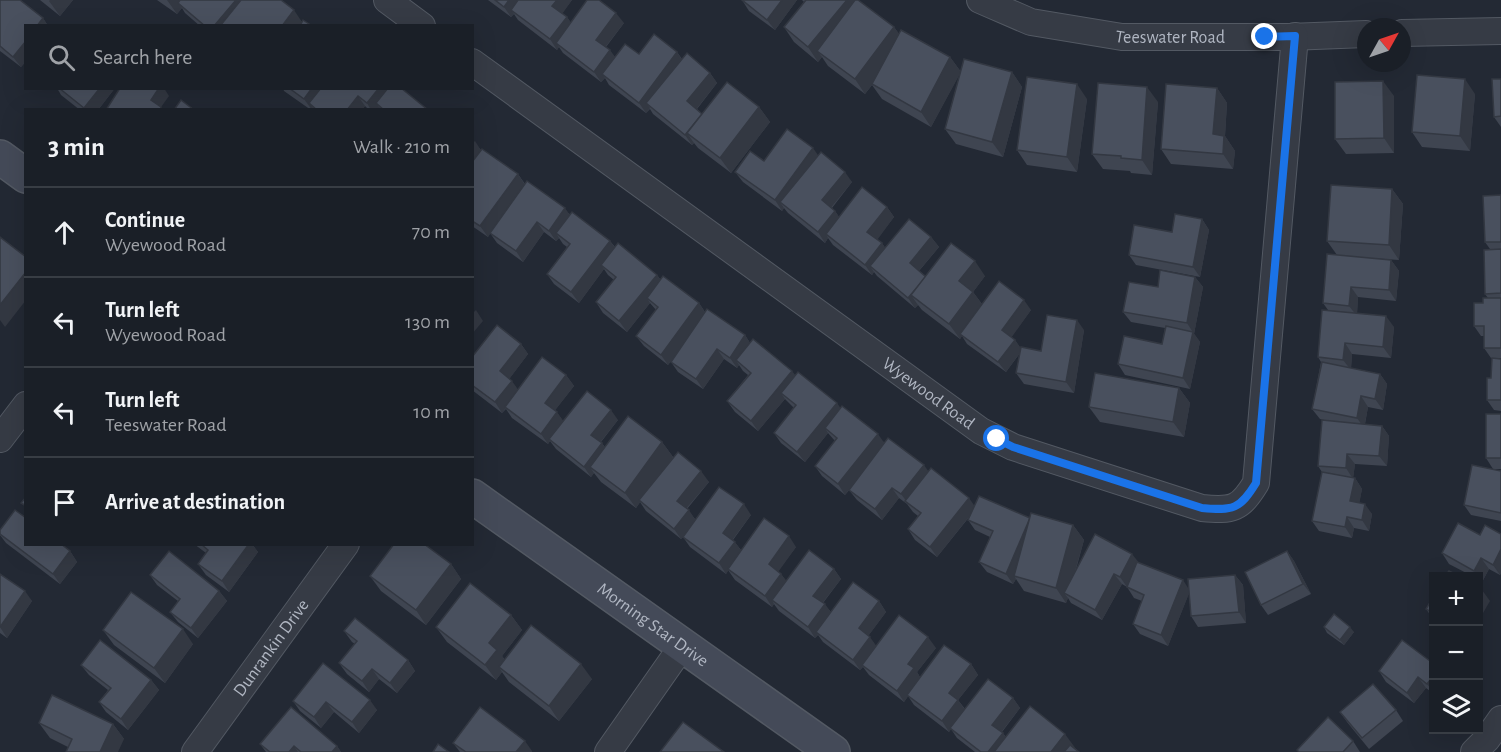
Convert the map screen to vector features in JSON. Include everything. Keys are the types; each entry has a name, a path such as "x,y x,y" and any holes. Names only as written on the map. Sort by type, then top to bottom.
{"street":[{"path":"387,0 419,24"},
{"name":"Teeswater Road","path":"980,0 1031,22 1122,37 1357,34"},
{"path":"1411,33 1501,31"},
{"name":"Wyewood Road","path":"474,63 981,431 1013,447 1202,508 1223,510 1244,502 1256,483 1295,36"},
{"path":"0,157 24,175"},
{"path":"0,439 24,408"},
{"name":"Morning Star Drive","path":"474,497 833,752"},
{"name":"Dunrankin Drive","path":"195,752 345,546"},
{"path":"608,752 683,645"},
{"path":"1474,752 1487,739 1501,719"}],"building":[{"path":"0,0 20,0 43,18 38,24 24,24 24,43 13,57 0,46"},
{"path":"180,0 236,0 216,24 203,24 178,3"},
{"path":"241,0 281,0 294,10 284,24 222,24"},
{"path":"495,0 509,0 504,7"},
{"path":"518,0 557,0 552,6 567,17 550,39 511,10"},
{"path":"587,0 599,0 616,13 596,40 610,50 594,72 556,43"},
{"path":"742,0 782,0 767,20"},
{"path":"806,0 847,0 808,47 784,27"},
{"path":"855,0 894,27 855,79 817,51"},
{"path":"901,30 950,57 921,112 872,84"},
{"path":"654,34 677,52 639,103 602,74 625,44 639,54"},
{"path":"687,53 710,73 687,101 702,114 685,135 646,103"},
{"path":"964,59 1012,72 992,142 945,129"},
{"path":"1417,75 1465,79 1460,136 1412,132"},
{"path":"1027,77 1077,84 1067,157 1017,150"},
{"path":"1492,79 1501,79 1501,116 1494,117"},
{"path":"1383,81 1384,138 1335,139 1335,82"},
{"path":"727,82 759,107 720,158 687,133"},
{"path":"1098,83 1147,87 1142,160 1092,154"},
{"path":"1166,84 1217,88 1213,134 1224,136 1223,154 1161,149"},
{"path":"62,90 98,90 84,108"},
{"path":"119,90 158,90 151,100 161,107 161,108 107,108"},
{"path":"292,90 311,90 304,99"},
{"path":"319,90 377,90 367,103 358,96 349,108 315,108 309,103"},
{"path":"386,90 403,90 426,108 382,108 376,103"},
{"path":"181,100 191,108 175,108"},
{"path":"787,129 813,148 775,200 735,172 750,151 764,161"},
{"path":"482,149 518,174 480,226 474,222 474,159"},
{"path":"821,152 845,172 822,200 835,211 818,232 780,202"},
{"path":"527,181 565,208 549,231 537,222 516,251 490,233"},
{"path":"1331,185 1392,189 1389,245 1327,241"},
{"path":"862,187 887,207 867,232 882,243 865,265 826,234"},
{"path":"1501,195 1501,242 1485,242 1483,196"},
{"path":"572,212 610,241 571,292 547,274 570,244 556,233"},
{"path":"1175,214 1202,219 1193,267 1129,255 1134,225 1172,232"},
{"path":"909,219 931,237 910,263 926,277 908,298 870,266"},
{"path":"0,237 24,255 24,275 0,305"},
{"path":"618,243 657,275 619,321 596,302 616,277 601,265"},
{"path":"951,243 975,261 959,281 973,292 949,324 911,295"},
{"path":"1501,249 1501,293 1485,294 1484,250"},
{"path":"1327,254 1391,260 1389,290 1351,287 1349,306 1323,303"},
{"path":"1160,270 1195,277 1187,323 1123,312 1129,282 1158,287"},
{"path":"663,276 699,303 661,355 636,336 658,307 647,298"},
{"path":"999,281 1024,300 1002,330 1015,340 998,362 960,334"},
{"path":"1483,298 1501,298 1501,348 1484,348 1484,326 1474,326 1474,303 1483,303"},
{"path":"707,309 745,335 730,358 717,349 696,379 671,362"},
{"path":"1322,310 1386,316 1383,347 1345,343 1343,360 1318,357"},
{"path":"1047,315 1077,320 1066,382 1016,373 1021,347 1041,351"},
{"path":"497,325 521,344 500,371 512,381 495,402 474,386 474,354"},
{"path":"1166,326 1193,332 1183,378 1118,364 1124,336 1162,344"},
{"path":"753,339 792,371 751,421 727,401 751,373 736,360"},
{"path":"542,357 566,375 545,403 557,412 541,434 505,407"},
{"path":"1492,358 1501,359 1501,400 1487,400 1487,378 1491,378"},
{"path":"1322,362 1380,374 1375,399 1361,396 1357,418 1312,409"},
{"path":"798,372 837,403 797,452 774,433 796,405 781,393"},
{"path":"1095,373 1179,388 1173,422 1089,407"},
{"path":"587,391 611,410 591,435 602,443 584,467 549,439"},
{"path":"842,406 878,434 838,484 815,466 837,438 825,428"},
{"path":"1486,414 1501,414 1501,458 1486,458"},
{"path":"628,416 662,442 625,493 590,467"},
{"path":"1322,420 1382,426 1379,456 1347,454 1346,468 1318,466"},
{"path":"888,438 924,465 901,494 892,488 875,509 849,490"},
{"path":"678,452 701,471 677,501 689,510 674,529 639,500"},
{"path":"1472,465 1501,471 1501,513 1464,505"},
{"path":"931,468 969,498 930,547 908,529 921,513 905,501"},
{"path":"1322,472 1355,478 1350,501 1365,504 1362,520 1347,517 1345,527 1312,521"},
{"path":"719,487 744,504 723,533 735,542 719,563 683,537"},
{"path":"979,496 1030,518 1006,574 979,562 993,531 968,520"},
{"path":"15,510 24,517 24,546 64,546 70,551 53,574 0,534 0,530"},
{"path":"1031,513 1073,525 1056,588 1014,576"},
{"path":"764,518 789,536 769,564 781,574 765,596 728,569"},
{"path":"1458,523 1480,535 1485,525 1501,534 1501,549 1493,565 1481,558 1474,571 1442,553"},
{"path":"1095,534 1132,554 1120,577 1114,574 1095,610 1064,593"},
{"path":"203,546 248,546 222,581 198,564 208,550"},
{"path":"392,546 427,546 451,564 416,610 370,576"},
{"path":"809,550 834,569 813,596 825,604 808,627 772,600"},
{"path":"169,551 219,591 191,628 170,612 180,599 150,575"},
{"path":"1287,551 1303,584 1261,605 1245,572"},
{"path":"1137,562 1183,580 1161,635 1133,624 1144,595 1127,587"},
{"path":"0,574 25,591 0,627"},
{"path":"1235,575 1239,612 1191,616 1188,579"},
{"path":"853,582 879,601 859,628 870,637 853,660 816,632"},
{"path":"470,583 511,615 489,643 497,650 485,665 436,627"},
{"path":"131,592 183,629 154,668 103,630"},
{"path":"1334,614 1350,627 1340,640 1324,627"},
{"path":"899,615 928,637 908,664 914,668 897,691 862,665"},
{"path":"355,618 408,660 390,683 372,669 362,681 339,663 357,641 344,631"},
{"path":"531,625 581,664 549,706 499,667"},
{"path":"100,640 151,680 121,719 99,702 111,688 81,665"},
{"path":"1402,640 1429,660 1429,681 1427,684 1418,677 1407,693 1379,671"},
{"path":"944,645 971,664 949,693 958,700 942,721 907,695"},
{"path":"323,663 370,700 352,722 326,702 314,717 293,701"},
{"path":"988,679 1013,698 992,725 1003,733 988,752 981,752 950,728"},
{"path":"1373,684 1396,710 1362,738 1340,712"},
{"path":"52,695 113,724 100,752 66,752 72,739 39,723"},
{"path":"1030,706 1065,734 1051,752 994,752"},
{"path":"291,707 337,746 332,752 301,752 294,746 289,752 270,752 260,744"},
{"path":"480,707 525,741 516,752 466,752 453,743"},
{"path":"1328,717 1353,741 1343,752 1299,752 1297,750"},
{"path":"683,722 724,752 660,752"},
{"path":"438,744 449,752 433,752"},
{"path":"1070,745 1079,752 1064,752"}],"route":[{"path":"997,439 1013,447 1202,508 1223,510 1244,502 1256,483 1295,36 1265,37"}]}
